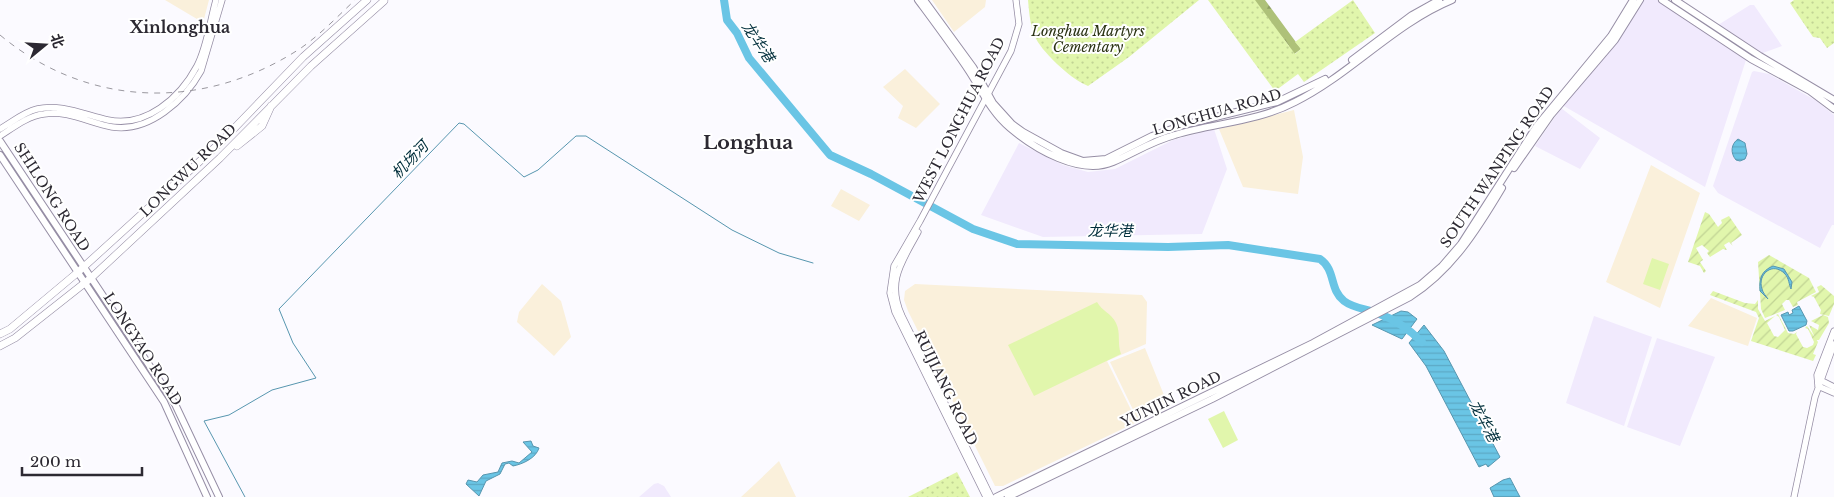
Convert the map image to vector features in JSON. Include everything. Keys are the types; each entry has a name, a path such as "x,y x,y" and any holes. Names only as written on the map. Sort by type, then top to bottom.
{"main road":[{"name":"LONGWU ROAD","path":"0,334 10,329 77,273 222,141 303,57 367,0"},
{"name":"LONGHUA ROAD","path":"918,0 1009,127 1055,156 1084,167 1103,166 1147,144 1175,134 1250,118 1294,103 1316,90 1428,11 1452,0"},
{"name":"LONGHUA ROAD","path":"924,0 973,67 987,98 1023,132 1061,153 1083,161 1097,161 1170,129 1250,110 1307,89 1335,72 1412,15 1439,0"},
{"name":"SOUTH WANPING ROAD","path":"1359,320 1420,285 1451,257 1536,127 1611,36 1633,0"},
{"name":"SOUTH WANPING ROAD","path":"1359,320 1397,304 1422,289 1454,260 1471,238 1540,130 1571,90 1615,40 1640,0"},
{"path":"1662,0 1751,59 1810,91 1834,108"},
{"path":"1675,0 1760,56 1834,100"},
{"name":"LONGWU ROAD","path":"0,346 15,338 84,284 220,158 262,126 272,103 384,1"},
{"name":"SHILONG ROAD","path":"0,141 83,267"},
{"name":"SHILONG ROAD","path":"0,156 77,273"},
{"name":"LONGYAO ROAD","path":"83,267 178,410 219,497"},
{"name":"LONGYAO ROAD","path":"77,273 164,402 207,497"},
{"name":"YUNJIN ROAD","path":"996,497 1184,407 1359,320"},
{"name":"YUNJIN ROAD","path":"1008,497 1212,399 1359,320"}],"street":[{"path":"0,129 30,111 55,107 118,122 145,117 168,102 187,82 197,65 216,0"},
{"path":"0,136 27,119 45,113 60,114 113,127 126,127 161,115 175,104 201,71 222,0"},
{"name":"WEST LONGHUA ROAD","path":"893,290 897,261 933,198 1011,51 1018,32 1019,19 1016,0"},
{"name":"WEST LONGHUA ROAD","path":"894,275 920,229 920,221"},
{"name":"RUIJIANG ROAD","path":"893,290 890,299 898,319 986,497"},
{"name":"RUIJIANG ROAD","path":"893,290 902,316 991,497"},
{"path":"1794,497 1818,382 1834,330"},
{"path":"1818,382 1834,344"},
{"path":"1818,382 1834,387"},
{"path":"1818,382 1834,393"}],"shaded area":[{"path":"165,0 209,0 202,22"},
{"path":"932,0 986,0 985,7 954,32"},
{"path":"1642,0 1657,0 1746,60 1705,187 1562,105"},
{"path":"1750,5 1754,5 1782,46 1760,54 1718,25"},
{"path":"905,69 940,104 916,128 898,118 903,106 883,87"},
{"path":"1752,72 1769,74 1815,100 1834,115 1834,225 1832,225 1820,248 1718,193 1713,186"},
{"path":"1561,108 1600,138 1580,169 1535,146"},
{"path":"1294,110 1303,157 1298,194 1243,187 1219,129"},
{"path":"1214,129 1227,169 1202,234 1043,237 981,215 1019,143 1063,165 1088,172 1115,169 1173,140"},
{"path":"1651,165 1700,193 1660,308 1606,282"},
{"path":"841,189 870,205 859,221 831,206"},
{"path":"542,284 561,301 571,337 554,356 517,322 519,312"},
{"path":"915,284 1142,295 1147,302 1146,344 1107,361 1137,422 1003,486 995,486 908,311 904,300 905,291"},
{"path":"1711,298 1757,318 1748,346 1688,326"},
{"path":"1594,316 1652,337 1624,426 1566,403"},
{"path":"1657,338 1715,357 1680,446 1627,427"},
{"path":"1145,348 1168,405 1138,420 1110,362"},
{"path":"779,461 796,497 741,497 755,484"},
{"path":"658,483 664,486 671,497 639,497 654,484"}],"green space":[{"name":"Longhua Martyrs Cementary","path":"1028,0 1199,0 1129,57 1088,86 1061,68 1038,42 1030,21"},
{"path":"1208,0 1255,0 1295,54 1301,49 1295,42 1353,0 1375,33 1304,82 1298,74 1275,91"},
{"path":"1242,0 1265,0 1301,49 1288,59 1289,46 1282,37 1272,31"},
{"path":"1794,0 1834,0 1834,43 1827,48 1820,38 1813,37 1790,3"},
{"path":"1705,212 1709,214 1718,227 1722,223 1721,220 1729,216 1742,235 1731,243 1733,246 1729,242 1724,245 1727,250 1723,249 1710,257 1707,253 1709,251 1702,245 1696,248 1703,260 1700,262 1706,271 1704,273 1700,266 1688,262"},
{"path":"1769,255 1809,278 1816,292 1797,302 1798,305 1793,307 1789,300 1786,300 1782,304 1785,310 1765,318 1761,309 1758,262"},
{"path":"1652,258 1669,264 1660,290 1643,284"},
{"path":"1821,285 1834,296 1834,304 1829,316 1820,314 1821,310 1814,297 1811,296 1819,292 1817,287"},
{"path":"1713,291 1745,303 1755,304 1758,300 1758,309 1765,321 1775,316 1767,323 1774,336 1778,337 1785,330 1779,317 1776,315 1778,314 1788,333 1794,334 1797,332 1796,334 1803,347 1807,348 1813,345 1814,342 1808,329 1805,328 1807,326 1818,342 1813,354 1816,355 1813,361 1751,341 1759,318 1756,312 1710,295"},
{"path":"1097,302 1116,323 1121,354 1034,396 1008,345"},
{"path":"1823,315 1828,317 1829,323 1819,340 1816,340 1809,325 1818,330 1819,325 1811,321"},
{"path":"1224,411 1238,440 1223,448 1208,419"},
{"path":"957,472 970,497 908,497"}],"water":[{"path":"1738,139 1745,143 1747,154 1745,159 1740,161 1736,160 1732,152 1734,143"},
{"path":"1773,266 1784,269 1792,282 1791,289 1785,274 1780,270 1771,269 1764,274 1761,284 1763,292 1768,299 1760,291 1760,283 1763,273"},
{"path":"1799,306 1807,321 1806,325 1789,331 1781,315 1788,312 1789,315 1793,313 1792,310"},
{"path":"1401,311 1408,312 1417,319 1402,339 1372,325"},
{"path":"1424,325 1444,351 1500,457 1488,467 1486,464 1479,467 1426,366 1409,343"},
{"path":"531,441 533,446 539,448 535,455 517,465 505,464 500,474 486,481 479,496 466,484 468,480 477,482 483,475 498,472 502,463 512,461 519,463 532,452 523,442"},
{"path":"1510,478 1520,497 1494,497 1490,488"}],"waterway":[{"name":"龙华港","path":"724,0 727,20 737,33 749,58 830,155 871,174 973,229 1017,244 1168,247 1228,245 1320,259 1325,263 1336,291 1344,301 1395,321 1422,342"},
{"name":"机场河","path":"245,497 204,421 229,415 272,390 316,378 293,343 279,309 459,123 464,124 524,177 538,170 576,136 586,136 732,230 779,253 813,263"}],"railway":[{"path":"0,35 35,59 71,77 109,88 148,93 187,91 226,83 264,69 308,43 355,0"}],"district":[{"name":"Xinlonghua","path":"180,27"},
{"name":"Longhua","path":"748,142"}]}
